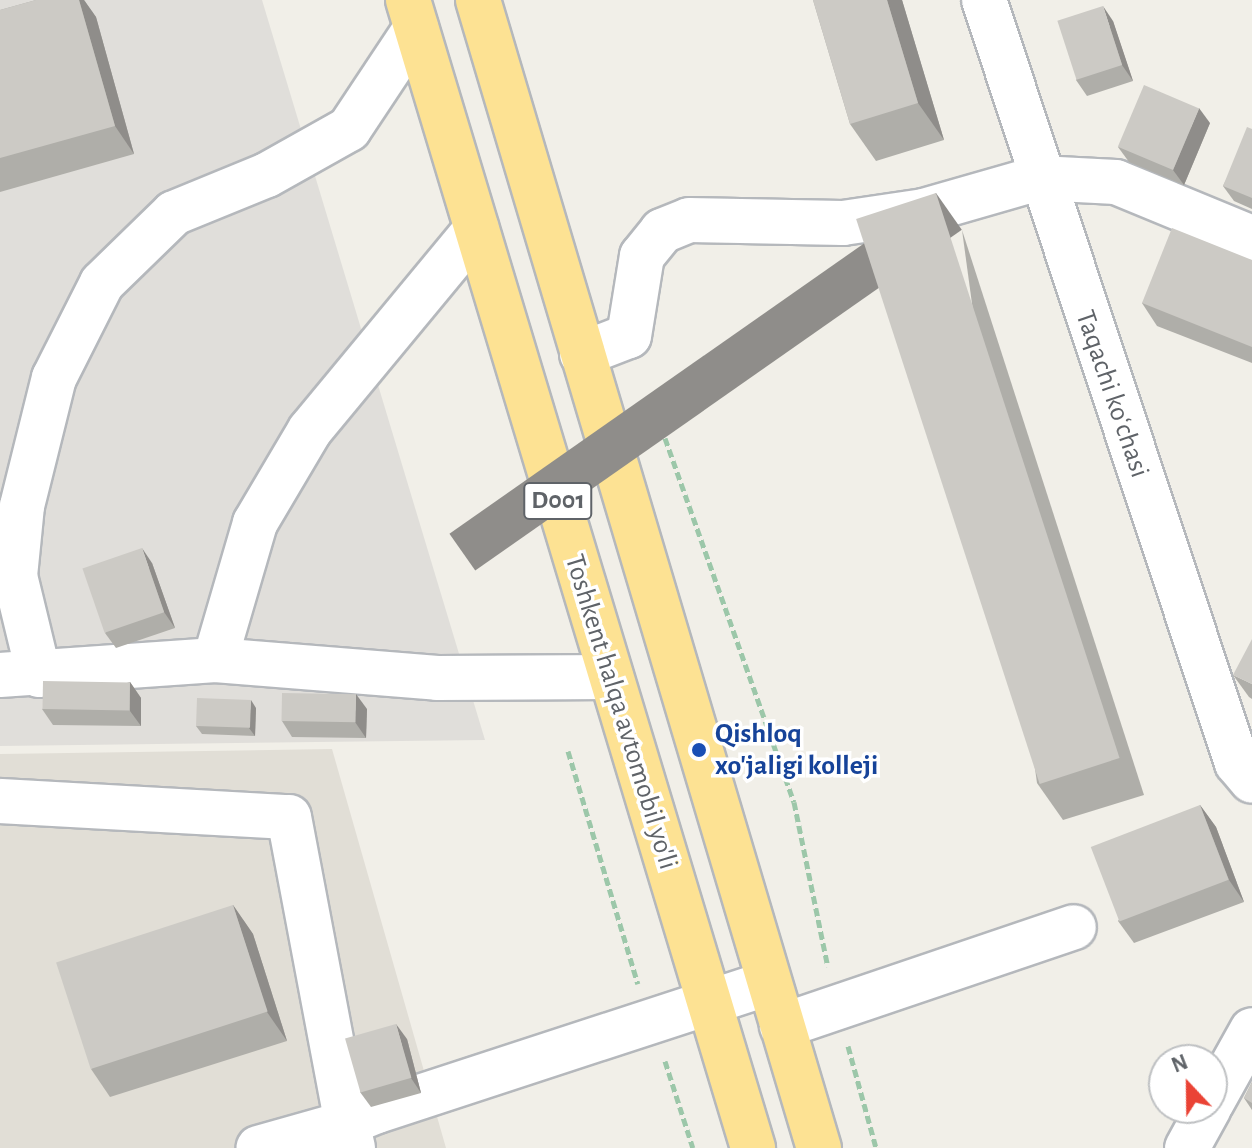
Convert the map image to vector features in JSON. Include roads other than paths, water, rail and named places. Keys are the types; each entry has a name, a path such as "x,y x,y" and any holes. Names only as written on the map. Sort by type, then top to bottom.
{"highway":[{"name":"D001","path":"478,0 819,1148"},
{"name":"Toshkent halqa avtomobil yo'li","path":"412,14 753,1148"}],"street":[{"name":"Taqachi koʻchasi","path":"984,0 1039,178 1237,763 1252,781"},
{"path":"412,14 349,129 267,175 174,213 102,283 54,378 22,506 15,576 19,675 215,660 437,678 611,677"},
{"path":"582,354 629,336 642,256 662,231 689,220 843,223 924,211 1039,178 1116,182 1252,238"},
{"path":"215,660 255,523 310,430 476,229"},
{"path":"0,801 289,817 350,1136"},
{"path":"782,1026 1074,927"},
{"path":"258,1148 350,1136 648,1020 769,983"},
{"path":"1228,1073 1252,1030"},
{"path":"1187,1148 1200,1124"}],"place":[{"name":"Qishloq xo'jaligi kolleji","path":"699,750"}]}
